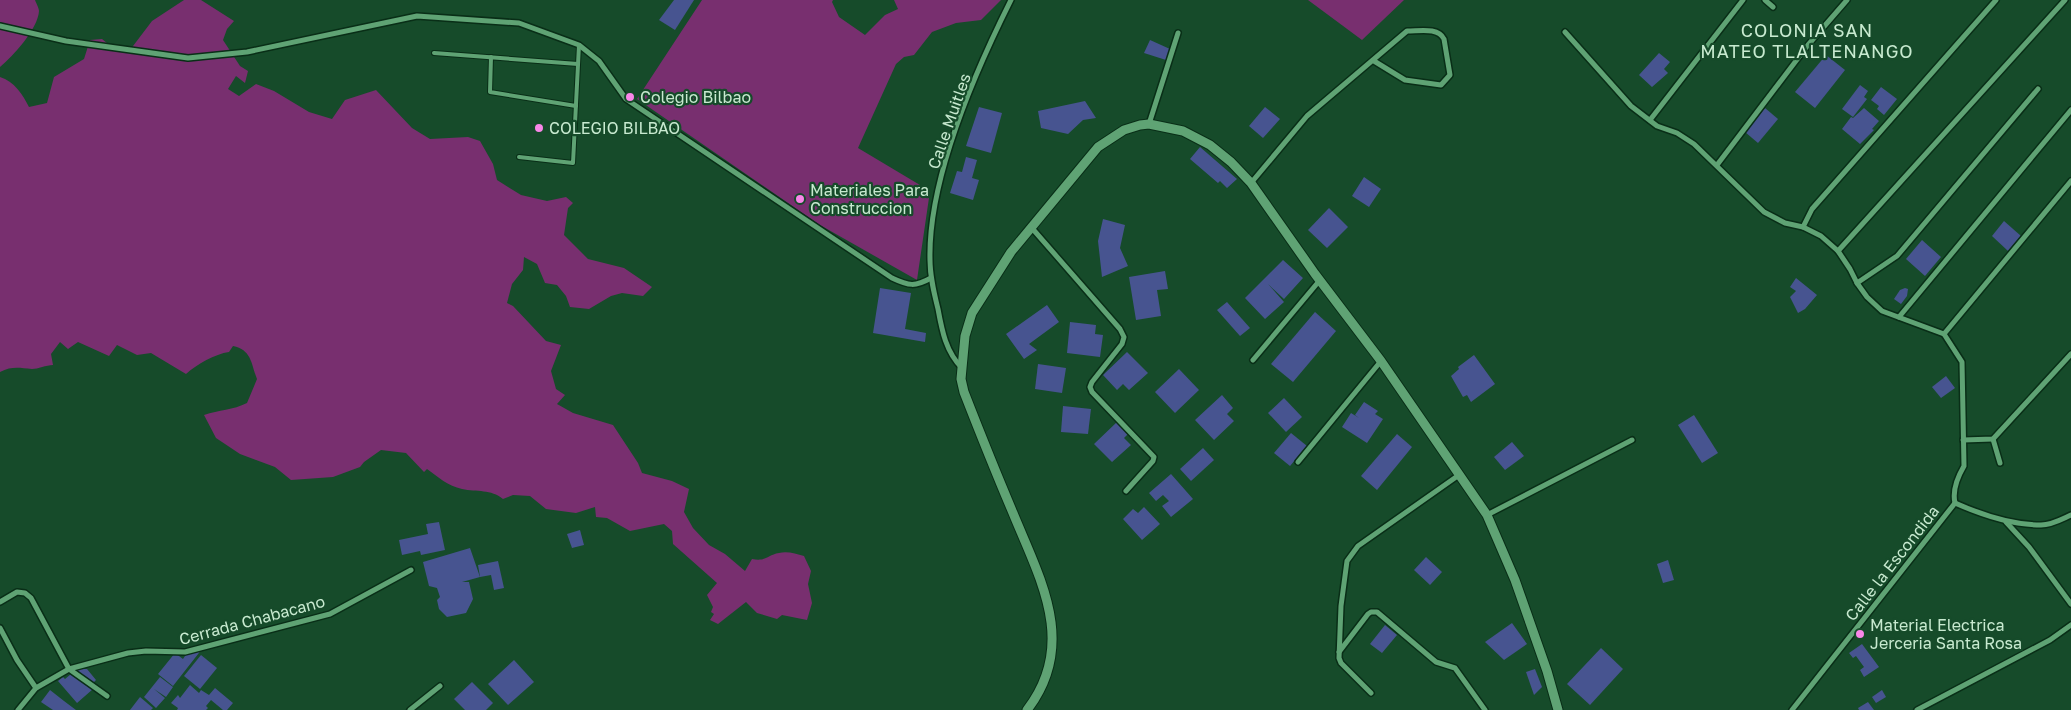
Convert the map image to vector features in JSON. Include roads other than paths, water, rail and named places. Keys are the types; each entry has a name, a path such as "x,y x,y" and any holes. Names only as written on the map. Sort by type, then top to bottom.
{"street":[{"name":"Calle Muitles","path":"962,368 950,354 943,336 931,278 932,222 953,136 978,73 1011,0"},
{"path":"1650,120 1743,0"},
{"path":"1765,0 1773,7"},
{"path":"1717,165 1808,45 1847,0"},
{"path":"1803,226 1812,209 1996,0"},
{"path":"1838,250 2065,0"},
{"path":"0,26 66,41 188,58 247,52 417,16 519,23 579,45 598,61 626,99 892,278 903,283 918,285 931,278"},
{"path":"1251,183 1308,116 1407,31 1435,31 1442,34 1450,75 1441,85 1412,82 1405,80 1374,61"},
{"path":"1565,32 1631,106 1657,126 1677,133 1694,144 1764,212 1784,224 1803,226 1821,236 1838,250 1867,297 1882,311 1944,334 1962,362 1964,466 1958,476 1953,494 1955,503"},
{"path":"1149,124 1178,33"},
{"path":"1857,283 1897,256 2038,89"},
{"path":"1899,317 2071,110"},
{"path":"1027,710 1039,691 1051,661 1052,637 1046,592 964,392 961,379 965,336 972,313 991,280 1030,226 1098,147 1124,130 1149,124 1183,132 1210,145 1231,162 1251,183 1381,361 1487,515 1515,580 1547,670 1558,710"},
{"path":"1944,334 2071,181"},
{"path":"1030,226 1120,329 1124,337 1122,344 1090,387 1092,392 1154,457 1153,461 1126,491"},
{"path":"1253,360 1320,280"},
{"path":"1963,440 1993,440 2071,354"},
{"path":"1298,462 1381,361"},
{"path":"1487,515 1632,440"},
{"path":"1993,440 2000,463"},
{"path":"1371,693 1341,663 1338,652 1341,606 1347,562 1353,552 1459,475"},
{"name":"Calle la Escondida","path":"1792,710 1955,503 2006,522 2042,525 2071,516"},
{"path":"2006,522 2071,604"},
{"name":"Cerrada Chabacano","path":"18,710 36,688 69,670 128,653 146,651 185,652 330,614 411,570"},
{"path":"0,602 17,592 25,593 32,598 69,670 107,696"},
{"path":"1338,652 1368,614 1377,612 1436,662 1455,668 1485,710"},
{"path":"1917,710 2050,640 2071,625"},
{"path":"0,628 17,660 36,688"},
{"path":"410,710 440,686"}],"lane":[{"path":"519,157 573,163 579,45"},
{"path":"434,53 578,64"},
{"path":"491,57 490,92 576,106"}],"place":[{"name":"Colegio Bilbao","path":"630,97"},
{"name":"COLEGIO BILBAO","path":"539,128"},
{"name":"Materiales Para Construccion","path":"800,199"},
{"name":"Material Electrica Jerceria Santa Rosa","path":"1860,634"}],"district":[{"name":"COLONIA SAN MATEO TLALTENANGO","path":"1807,40"}]}
